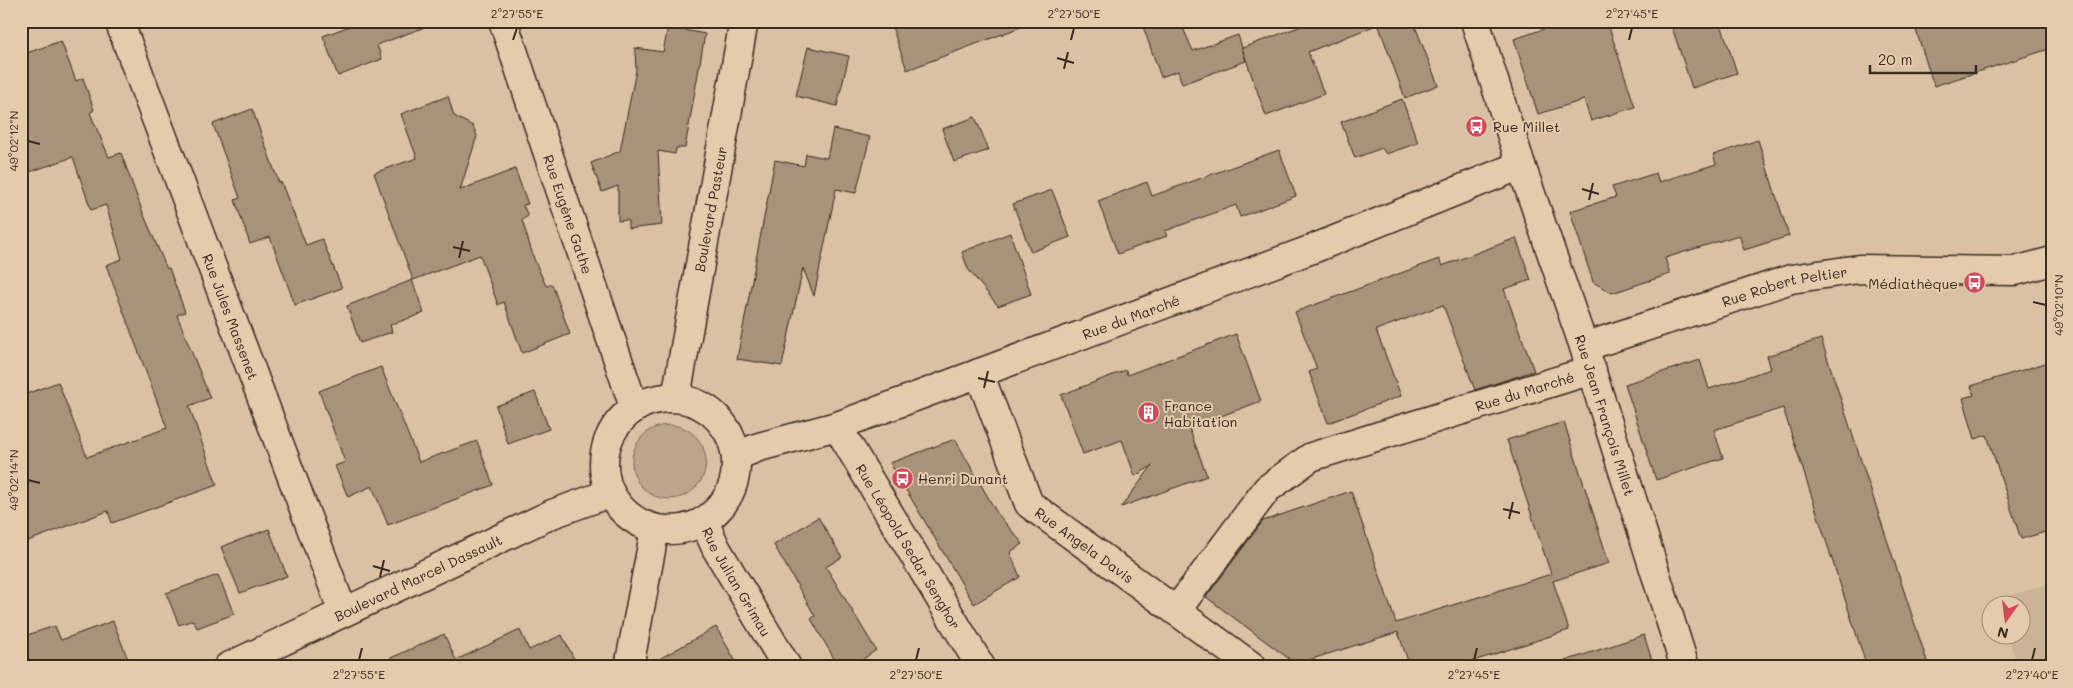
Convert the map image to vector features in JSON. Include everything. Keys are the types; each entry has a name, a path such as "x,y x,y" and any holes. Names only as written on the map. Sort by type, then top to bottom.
{"street":[{"name":"Rue Jules Massenet","path":"119,21 343,612"},
{"name":"Rue Eugène Gathe","path":"503,21 634,407"},
{"name":"Boulevard Pasteur","path":"676,397 744,21"},
{"path":"1475,21 1521,165"},
{"name":"Rue Jean François Millet","path":"1521,165 1588,359 1685,667"},
{"name":"Rue du Marché","path":"736,456 759,447 836,426 979,373 1316,248 1521,165"},
{"name":"Rue Robert Peltier","path":"1588,359 1791,279 1859,269 2015,271 2052,261"},
{"name":"Rue du Marché","path":"1176,611 1267,489 1311,458 1588,359"},
{"name":"Rue Angela Davis","path":"979,373 1029,504 1253,667"},
{"path":"676,397 698,403 717,416 730,435 736,456 736,475 730,493 719,509 704,521 680,529 655,529 637,522 626,514 610,493 604,475 603,455 608,436 620,419 634,407 654,399 676,397"},
{"name":"Rue Léopold Sedar Senghor","path":"836,426 981,667"},
{"name":"Boulevard Marcel Dassault","path":"228,667 552,514 610,493"},
{"name":"Rue Julian Grimau","path":"704,521 716,548 787,667"},
{"path":"629,667 655,529"}],"shaded area":[{"path":"669,425 690,431 700,441 706,462 700,483 690,493 669,499 648,493 638,483 632,462 638,441 648,431"},
{"path":"2052,582 2052,667 2018,667 2011,646 2030,646 2030,596 2009,596"}],"building":[{"path":"363,21 432,21 433,24 377,45 382,59 338,76 323,36"},
{"path":"890,21 1028,21 1029,24 907,70"},
{"path":"1141,21 1180,21 1193,51 1238,35 1246,61 1182,84 1178,71 1161,77"},
{"path":"1315,21 1373,21 1374,26 1308,52 1324,94 1266,116 1242,48"},
{"path":"1377,21 1413,21 1438,85 1405,98"},
{"path":"1568,21 1607,21 1635,107 1591,121 1584,100 1538,114 1514,39"},
{"path":"1670,21 1720,21 1737,73 1692,88"},
{"path":"1913,21 2052,21 2052,48 1934,86"},
{"path":"668,27 705,34 685,148 676,148 675,154 658,151 662,225 628,229 628,220 618,221 618,186 602,192 591,163 620,151 636,70 635,48 663,52"},
{"path":"61,41 76,81 83,78 94,110 90,113 109,157 121,153 143,213 167,269 169,268 185,312 177,315 210,398 189,406 217,485 112,523 108,511 28,541 21,526 21,396 58,382 87,457 167,428 106,265 122,259 106,205 91,210 73,157 21,175 21,55"},
{"path":"808,47 849,56 837,106 796,96"},
{"path":"448,96 454,116 473,126 477,136 460,190 515,169 528,204 523,205 528,216 522,220 534,259 546,286 552,284 570,334 522,353 504,302 498,305 480,255 413,280 374,173 417,158 401,114"},
{"path":"1402,99 1418,143 1386,154 1382,148 1355,158 1341,122"},
{"path":"252,109 279,183 281,182 306,245 322,239 342,288 295,305 270,237 250,244 235,200 240,198 213,124"},
{"path":"975,117 989,150 954,162 942,129"},
{"path":"833,129 870,137 856,193 836,189 814,296 803,268 782,366 737,359 775,160 804,166 806,154 827,158"},
{"path":"1758,140 1789,236 1744,250 1739,235 1665,258 1670,274 1612,293 1593,282 1570,211 1616,197 1612,187 1656,173 1659,182 1716,164 1713,155"},
{"path":"1279,150 1296,196 1240,217 1236,205 1165,231 1167,236 1118,254 1098,201 1147,182 1152,196"},
{"path":"1052,190 1070,237 1031,252 1013,204"},
{"path":"1010,233 1031,294 998,306 968,269 962,252"},
{"path":"1516,238 1531,280 1504,289 1534,371 1475,390 1443,305 1376,330 1401,396 1328,423 1309,372 1317,369 1295,312 1439,259 1442,266"},
{"path":"412,280 424,313 390,325 392,332 360,343 347,306"},
{"name":"France Habitation","path":"1236,334 1261,401 1189,428 1207,476 1121,507 1152,466 1135,476 1122,440 1083,454 1061,395 1126,370 1127,375"},
{"path":"1821,339 1927,661 1908,667 1867,667 1783,408 1714,430 1723,458 1656,480 1625,384 1700,360 1709,389 1771,369 1767,356"},
{"path":"2052,361 2052,530 2021,539 1987,435 1975,439 1963,398 1974,395 1971,386"},
{"path":"381,367 419,462 477,441 493,485 388,525 372,486 348,497 335,466 345,462 319,391"},
{"path":"535,392 549,429 508,444 496,406"},
{"path":"1564,422 1609,563 1553,581 1569,630 1455,667 1410,667 1398,632 1296,664 1206,597 1263,521 1351,491 1396,623 1551,574 1507,440"},
{"path":"955,439 997,513 1023,544 1010,552 1020,577 974,604 890,463"},
{"path":"818,517 842,557 826,567 876,650 852,667 839,667 811,619 815,616 774,545"},
{"path":"269,529 287,576 240,593 221,547"},
{"path":"218,575 234,614 197,628 193,620 179,625 166,593"},
{"path":"113,621 131,667 21,667 21,637 55,626 61,640"},
{"path":"716,627 739,667 645,667"},
{"path":"520,630 529,650 562,635 578,667 371,667 444,634 456,660"},
{"path":"1644,635 1654,667 1566,667 1565,661"}],"place":[{"name":"Rue Millet","path":"1477,126"},
{"name":"Médiathèque","path":"1974,283"},
{"name":"France Habitation","path":"1148,413"},
{"name":"Henri Dunant","path":"902,478"}]}
